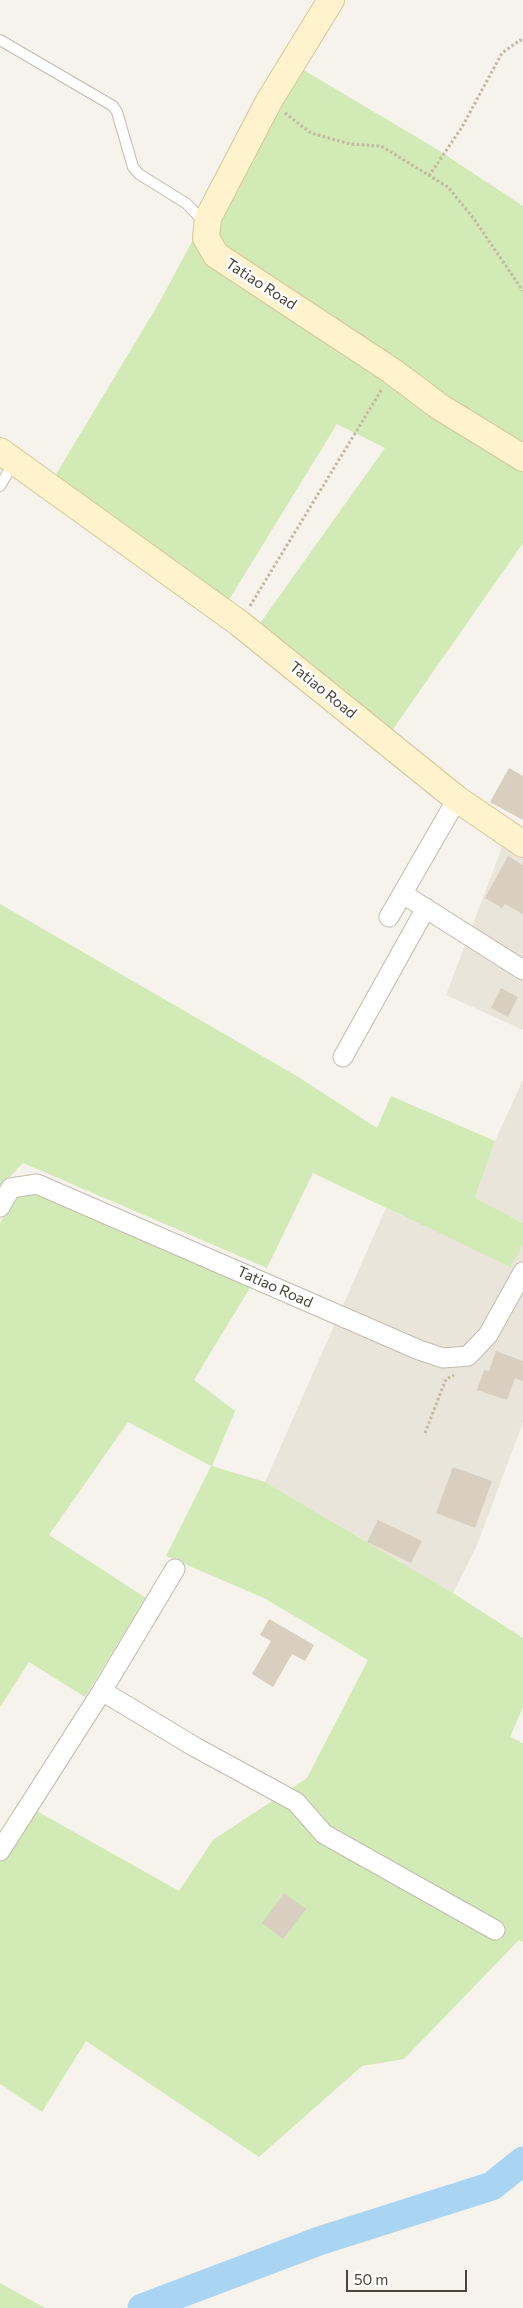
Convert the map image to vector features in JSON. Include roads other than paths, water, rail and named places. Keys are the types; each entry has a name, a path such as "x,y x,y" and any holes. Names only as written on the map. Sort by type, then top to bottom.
{"street":[{"path":"207,225 208,218 269,100 331,0"},
{"name":"Tatiao Road","path":"207,225 206,238 216,255 392,371 440,407 523,458"},
{"name":"Tatiao Road","path":"7,456 239,623 458,799 523,844"},
{"path":"390,917 458,799"},
{"path":"403,894 523,970"},
{"path":"343,1057 426,908"},
{"name":"Tatiao Road","path":"0,1207 11,1188 37,1184 419,1350 443,1358 468,1356 488,1335 523,1272"},
{"path":"0,1851 102,1691 176,1569"},
{"path":"102,1691 195,1747 296,1802 324,1834 495,1930"}],"lane":[{"path":"0,40 113,106 118,112 134,167 139,174 187,204 200,214 207,225"},
{"path":"0,486 7,456"}],"waterway":[{"path":"142,2308 319,2241 492,2186 523,2161"}]}
